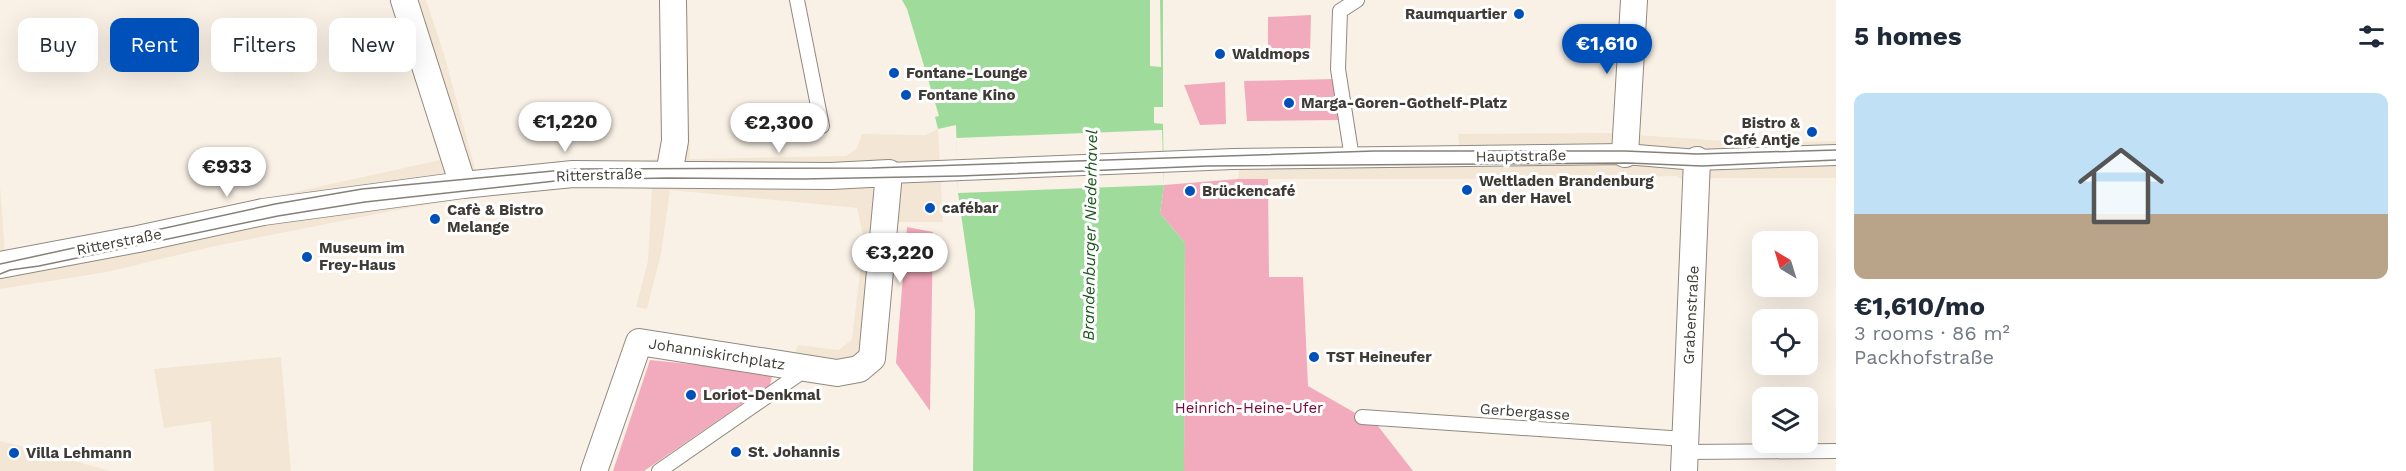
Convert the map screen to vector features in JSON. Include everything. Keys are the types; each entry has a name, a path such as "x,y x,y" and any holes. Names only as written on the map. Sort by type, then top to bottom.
{"street":[{"path":"404,0 463,185"},
{"path":"669,174 675,141 673,0"},
{"path":"1625,154 1634,0"},
{"name":"Hauptstraße","path":"1206,160 1625,154 1698,160 1836,155"},
{"name":"Ritterstraße","path":"0,265 263,212 463,185 573,174 831,176 1206,160"},
{"name":"Grabenstraße","path":"1685,454 1698,160"},
{"name":"Johanniskirchplatz","path":"594,471 639,342 837,373 859,369 872,358 889,173"}],"lane":[{"path":"797,0 822,126"},
{"path":"1352,158 1338,69 1340,12 1357,0"},
{"path":"659,471 808,368"},
{"name":"Gerbergasse","path":"1362,417 1685,454 1836,451"}],"shaded area":[{"path":"389,0 426,0 444,54 476,172 661,159 665,55 688,64 690,159 846,156 857,148 862,134 925,135 938,129 943,222 886,222 872,360 790,366 798,345 839,350 852,339 864,240 857,208 670,190 661,254 647,309 636,307 648,261 652,188 568,187 520,190 402,209 215,246 107,272 0,289 0,185 5,253 77,240 440,160 414,72 416,18 395,18"},
{"path":"1607,133 1755,143 1836,141 1836,178 1717,178 1683,181 1677,176 1551,179 1238,179 1241,156 1460,155 1458,134"},
{"path":"281,357 291,471 214,471 211,421 164,428 154,369"},
{"path":"0,441 28,448 110,471 0,471"}],"green space":[{"path":"1311,15 1310,56 1268,59 1268,17"},
{"path":"1335,79 1338,120 1247,121 1244,81"},
{"path":"1225,82 1226,124 1200,125 1184,85"},
{"name":"Heinrich-Heine-Ufer","path":"1268,179 1269,277 1303,277 1308,386 1378,426 1413,471 1184,471 1185,243 1160,213 1164,185"},
{"path":"907,227 933,232 930,411 896,363"},
{"path":"650,360 767,372 772,376 770,385 644,471 613,471"}],"water":[{"name":"Brandenburger Niederhavel","path":"902,0 1163,0 1163,107 1154,107 1154,123 1163,124 1164,185 1160,213 1185,243 1184,471 973,471 975,311 958,193 956,125 938,129 935,117 939,116 907,9"}],"pier":[{"path":"1150,0 1160,0 1161,67 1150,66"},
{"path":"1162,130 1164,185 958,193 956,138"}],"tram line":[{"path":"0,264 275,204 362,189 574,169 872,168 1374,151 1625,151 1697,154 1836,150"},
{"path":"0,274 10,270 39,266 278,216 365,202 564,180 960,176 1207,166 1628,163 1702,166 1836,160"}],"place":[{"name":"Raumquartier","path":"1519,14"},
{"name":"Waldmops","path":"1220,54"},
{"name":"Fontane-Lounge","path":"894,73"},
{"name":"Fontane Kino","path":"906,95"},
{"name":"Marga-Goren-Gothelf-Platz","path":"1289,103"},
{"name":"Bistro & Café Antje","path":"1812,132"},
{"name":"Weltladen Brandenburg an der Havel","path":"1467,190"},
{"name":"Brückencafé","path":"1190,191"},
{"name":"cafébar","path":"930,208"},
{"name":"Cafè & Bistro Melange","path":"435,219"},
{"name":"Museum im Frey-Haus","path":"307,257"},
{"name":"TST Heineufer","path":"1314,357"},
{"name":"Loriot-Denkmal","path":"691,395"},
{"name":"St. Johannis","path":"736,452"},
{"name":"Villa Lehmann","path":"14,453"}]}
